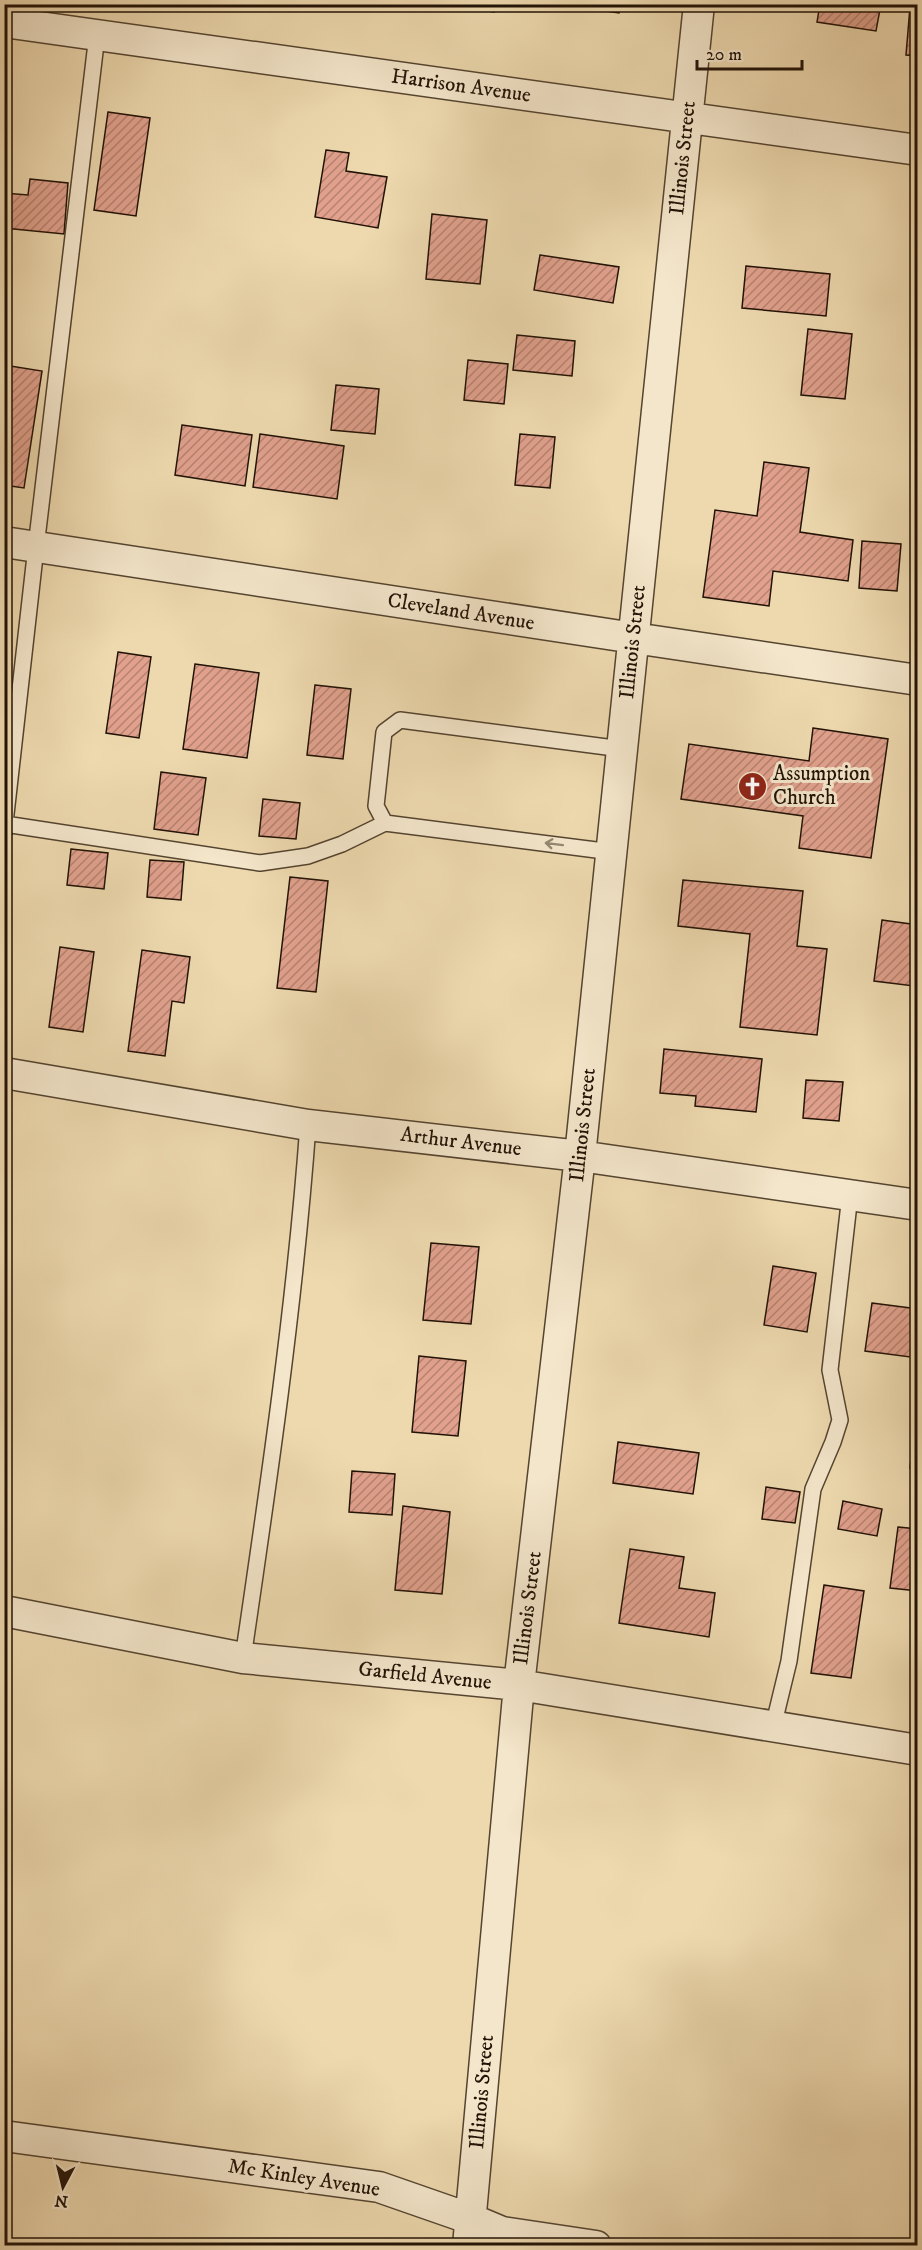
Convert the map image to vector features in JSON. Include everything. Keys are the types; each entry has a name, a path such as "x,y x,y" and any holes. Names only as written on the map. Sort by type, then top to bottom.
{"street":[{"name":"Illinois Street","path":"469,2232 519,1685 580,1156 699,4"},
{"name":"Harrison Avenue","path":"4,22 918,150"},
{"name":"Cleveland Avenue","path":"4,542 918,680"},
{"name":"Arthur Avenue","path":"4,1073 308,1125 580,1156 918,1205"},
{"name":"Garfield Avenue","path":"4,1611 243,1658 519,1685 918,1750"},
{"name":"Mc Kinley Avenue","path":"4,2136 379,2187 469,2232 502,2232 596,2246"}],"lane":[{"path":"97,35 5,828 260,863 308,856 342,844 385,823 612,852"},
{"path":"385,823 376,806 384,732 400,720 622,748"},
{"path":"243,1658 284,1373 301,1228 308,1125"},
{"path":"773,1726 789,1661 813,1489 840,1420 830,1370 850,1196"}],"building":[{"path":"452,4 495,4 494,12 452,6"},
{"path":"554,4 620,4 619,13"},
{"path":"820,4 881,4 876,31 817,22"},
{"path":"910,7 918,8 918,56 906,55"},
{"path":"108,112 150,118 136,216 94,210"},
{"path":"326,150 349,153 346,171 387,177 378,228 315,217"},
{"path":"30,179 68,183 64,234 4,228 4,193 28,195"},
{"path":"432,214 487,220 480,284 426,279"},
{"path":"540,255 619,267 613,303 534,290"},
{"path":"746,266 830,274 826,316 742,308"},
{"path":"808,329 852,334 845,399 801,395"},
{"path":"517,335 575,341 572,376 513,370"},
{"path":"468,360 508,364 504,404 464,400"},
{"path":"4,365 42,371 24,488 4,485"},
{"path":"336,385 379,389 375,434 331,430"},
{"path":"182,425 252,435 245,486 175,475"},
{"path":"260,434 344,446 337,499 253,487"},
{"path":"520,434 555,437 550,488 515,485"},
{"path":"764,462 809,468 800,532 853,540 848,581 773,571 769,606 703,597 715,510 757,516"},
{"path":"862,541 901,544 897,591 859,588"},
{"path":"118,652 151,657 139,738 106,733"},
{"path":"195,664 259,673 247,758 183,749"},
{"path":"315,685 351,689 343,759 307,755"},
{"path":"813,728 888,739 871,858 799,848 803,816 681,799 689,744 809,761"},
{"path":"161,772 206,778 198,835 154,829"},
{"path":"263,799 300,803 296,839 259,836"},
{"path":"71,849 108,853 104,889 67,885"},
{"path":"150,860 184,862 181,900 147,897"},
{"path":"290,877 328,881 316,992 277,988"},
{"path":"683,880 803,891 797,946 827,949 817,1035 740,1027 750,934 678,926"},
{"path":"882,920 918,925 918,957 914,986 874,981"},
{"path":"60,947 94,952 83,1032 49,1027"},
{"path":"142,950 190,957 184,1003 172,1001 165,1056 128,1051"},
{"path":"664,1049 762,1059 756,1112 695,1106 696,1096 660,1093"},
{"path":"806,1080 843,1082 839,1121 803,1118"},
{"path":"431,1243 479,1247 471,1324 423,1320"},
{"path":"773,1266 816,1273 807,1332 764,1325"},
{"path":"872,1303 918,1309 918,1358 865,1351"},
{"path":"419,1356 466,1361 458,1436 412,1432"},
{"path":"914,1430 918,1431 918,1469 910,1468"},
{"path":"618,1442 699,1453 693,1494 613,1483"},
{"path":"352,1471 395,1474 392,1515 349,1512"},
{"path":"766,1487 800,1492 795,1523 762,1519"},
{"path":"843,1501 882,1509 877,1536 838,1529"},
{"path":"403,1506 450,1512 442,1594 395,1590"},
{"path":"898,1527 918,1529 918,1591 890,1588"},
{"path":"630,1549 684,1557 679,1588 715,1593 709,1637 619,1623"},
{"path":"824,1585 864,1591 851,1678 811,1673"}],"place":[{"name":"Assumption Church","path":"752,786"}]}
